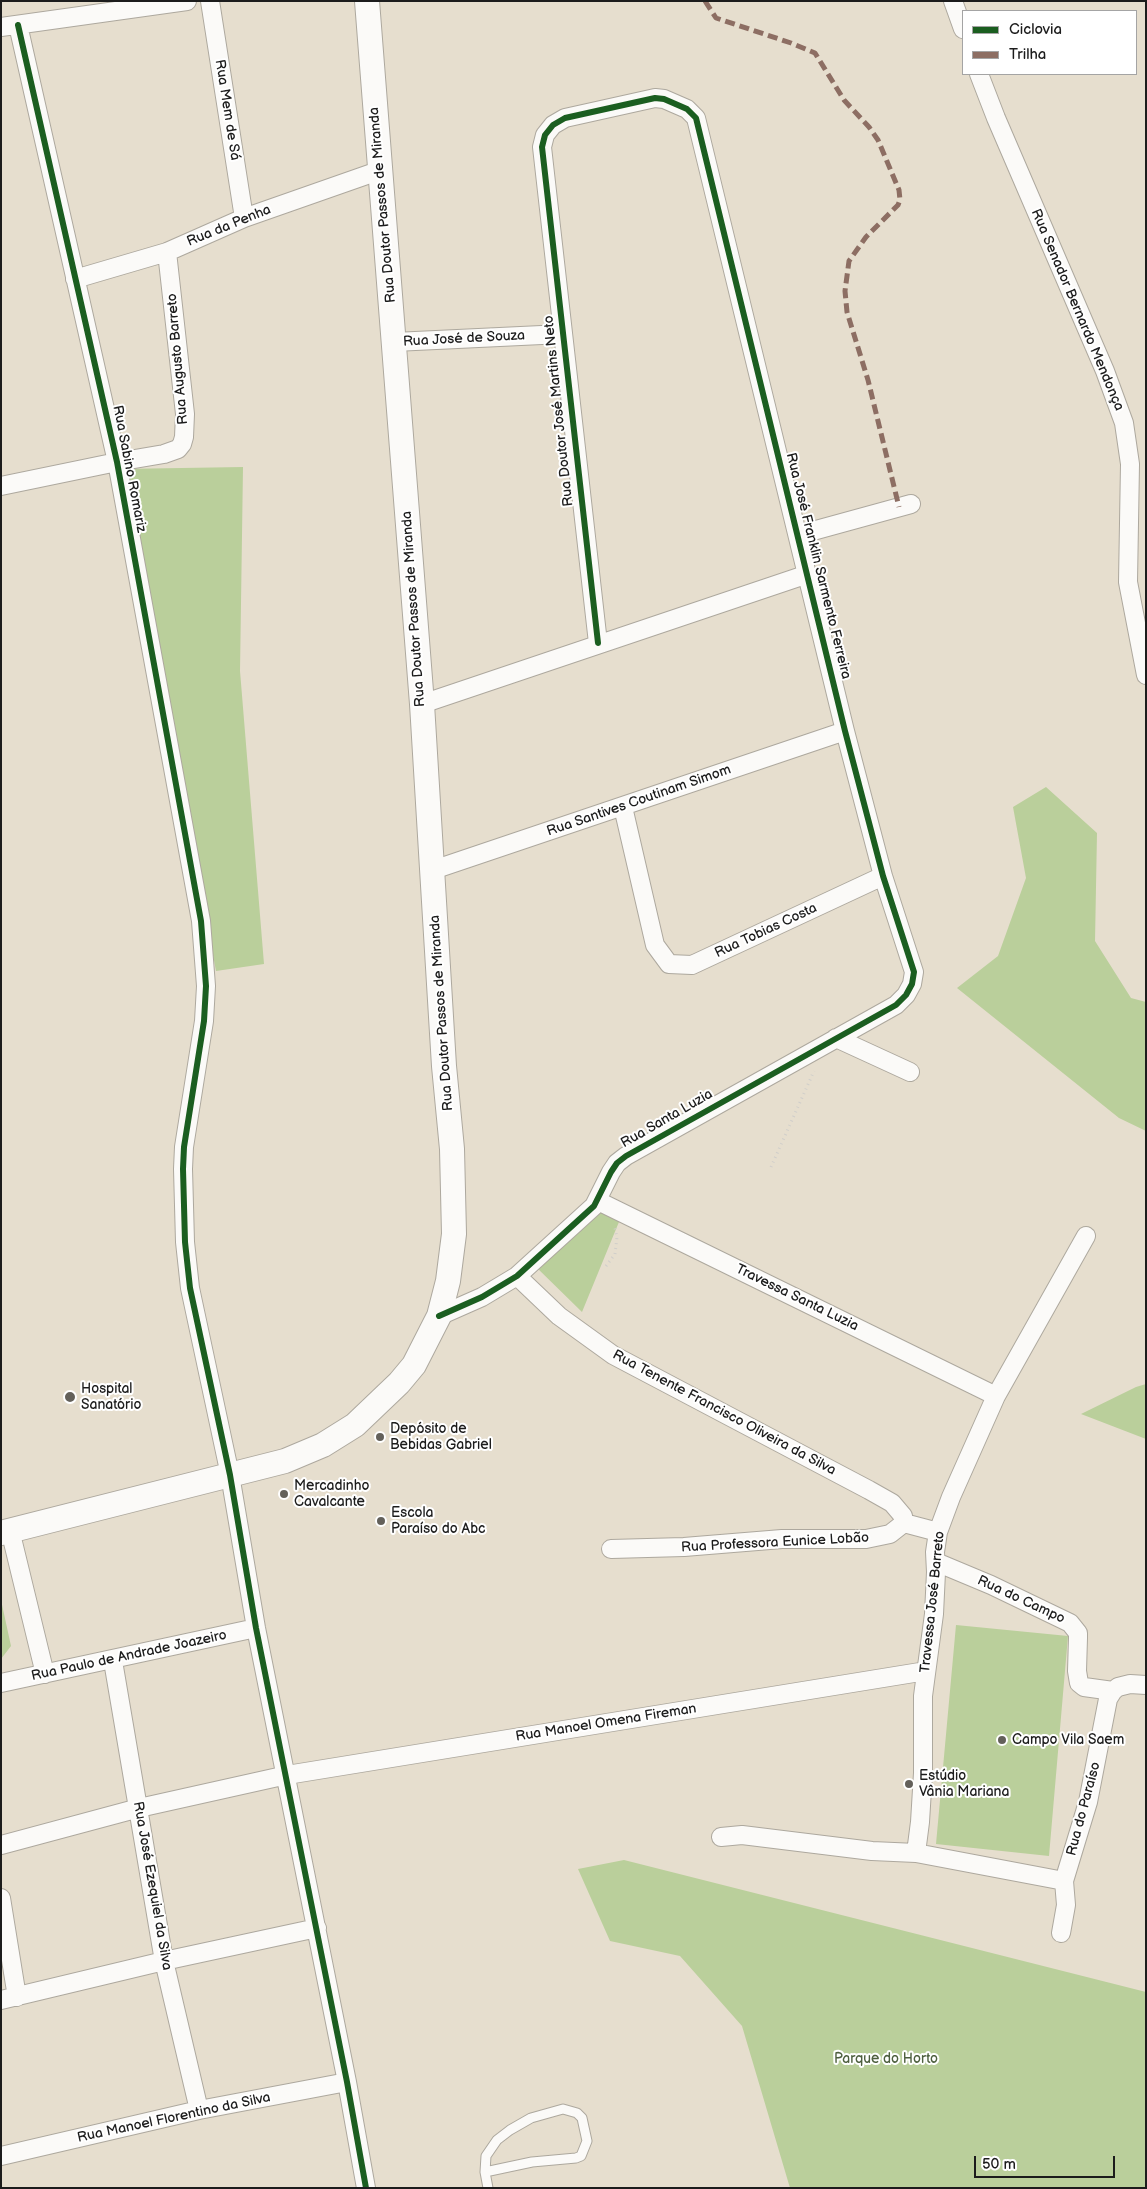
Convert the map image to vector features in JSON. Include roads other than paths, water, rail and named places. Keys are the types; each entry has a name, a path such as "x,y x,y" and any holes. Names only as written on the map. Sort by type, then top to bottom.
{"street":[{"path":"9,26 187,1"},
{"name":"Rua Mem de Sá","path":"210,1 244,218"},
{"name":"Rua Doutor Passos de Miranda","path":"6,1531 230,1475 285,1460 323,1445 354,1425 414,1365 439,1316 451,1260 454,1234 452,1149 444,1066 422,704 367,1"},
{"path":"953,1 962,26"},
{"name":"Rua Sabino Romariz","path":"9,26 75,279 116,462 201,921 206,986 204,1021 184,1147 185,1242 190,1288 230,1475 256,1628 287,1775 366,2188"},
{"name":"Rua Senador Bernardo Mendonça","path":"979,75 1124,423 1130,464 1128,582 1146,675"},
{"name":"Rua Doutor José Martins Neto","path":"598,643 542,147 545,136 553,125 565,118 655,98 676,103 688,109 696,118"},
{"name":"Rua José Franklin Sarmento Ferreira","path":"696,118 845,731 884,876 914,972 912,984 906,995 889,1009"},
{"name":"Rua da Penha","path":"75,279 167,252 244,218 381,170"},
{"name":"Rua Augusto Barreto","path":"116,462 164,454 178,449 184,437 184,414 167,252"},
{"name":"Rua José de Souza","path":"394,342 563,334"},
{"path":"1,486 116,462"},
{"path":"798,534 911,504"},
{"path":"422,704 598,643 808,574"},
{"name":"Rua Santives Coutinam Simom","path":"433,870 845,731"},
{"name":"Rua Tobias Costa","path":"623,807 655,945 669,964 692,965 884,876"},
{"name":"Rua Santa Luzia","path":"439,1316 482,1298 517,1276 594,1206 603,1204 611,1172 617,1163 626,1156 889,1009"},
{"path":"832,1041 910,1072"},
{"name":"Travessa Santa Luzia","path":"603,1204 996,1396"},
{"name":"Travessa José Barreto","path":"916,1853 922,1793 923,1696 934,1614 935,1552 938,1532 951,1497 996,1396 1086,1236"},
{"name":"Rua Tenente Francisco Oliveira da Silva","path":"517,1276 559,1316 613,1356 892,1503 902,1516 904,1523"},
{"path":"904,1523 938,1532"},
{"name":"Rua Professora Eunice Lobão","path":"610,1550 684,1548 782,1540 866,1539 890,1534 904,1523"},
{"path":"6,1531 45,1674"},
{"name":"Rua do Campo","path":"936,1562 991,1585 1070,1623 1078,1633 1077,1671 1079,1684 1084,1687 1113,1691"},
{"name":"Rua Paulo de Andrade Joazeiro","path":"1,1683 113,1661 256,1628"},
{"name":"Rua José Ezequiel da Silva","path":"113,1661 164,1961 199,2110"},
{"name":"Rua Manoel Omena Fireman","path":"1,1845 139,1808 287,1775 926,1671"},
{"path":"1113,1691 1130,1684 1146,1685"},
{"name":"Rua do Paraíso","path":"1062,1933 1066,1905 1064,1881 1088,1802 1105,1712 1113,1691"},
{"path":"721,1837 758,1836 818,1846 916,1853 1064,1881"},
{"path":"1,1898 9,1999 164,1961 316,1928"},
{"name":"Rua Manoel Florentino da Silva","path":"1,2156 199,2110 347,2082"}],"lane":[{"path":"486,2172 532,2162 581,2156 587,2141 582,2118 576,2113 564,2109 531,2118 510,2130 494,2145 486,2156 486,2172 488,2188"}],"place":[{"name":"Hospital Sanatório","path":"70,1397"},
{"name":"Depósito de Bebidas Gabriel","path":"380,1437"},
{"name":"Mercadinho Cavalcante","path":"284,1494"},
{"name":"Escola Paraíso do Abc","path":"381,1521"},
{"name":"Campo Vila Saem","path":"1002,1740"},
{"name":"Estúdio Vânia Mariana","path":"909,1784"}],"park label":[{"name":"Parque do Horto","path":"886,2059"}]}
